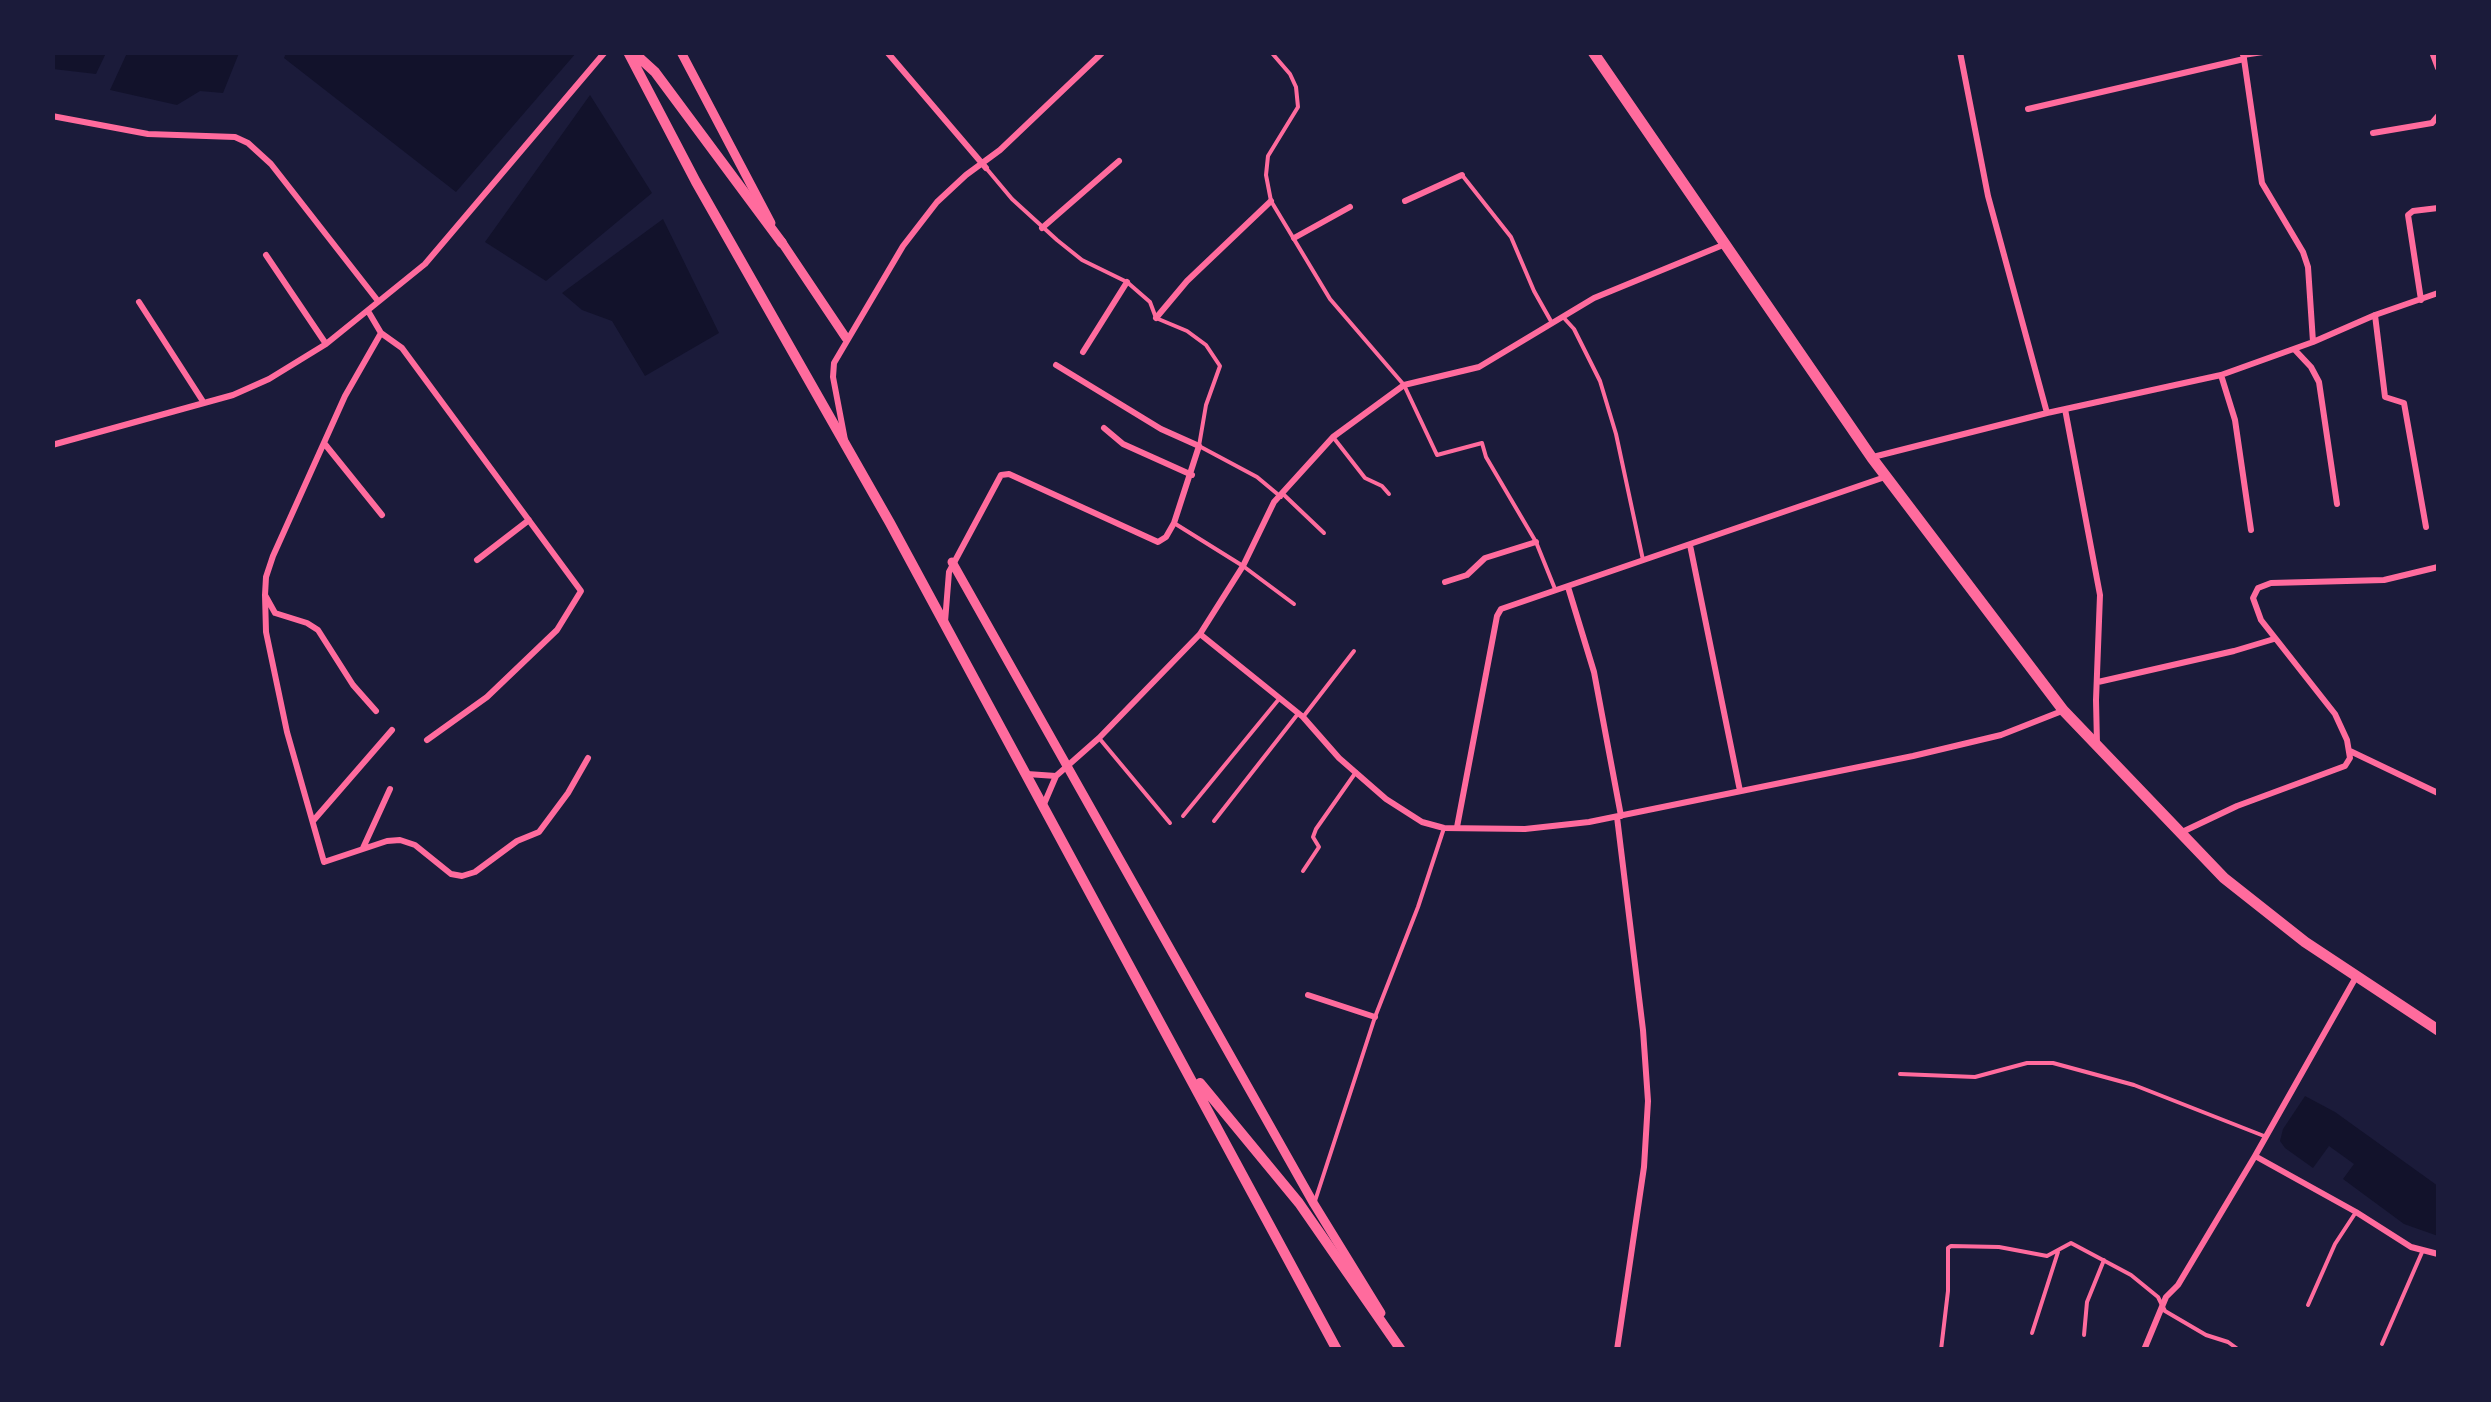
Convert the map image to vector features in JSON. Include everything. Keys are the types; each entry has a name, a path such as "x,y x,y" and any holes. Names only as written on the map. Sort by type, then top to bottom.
{"highway":[{"path":"1592,52 1872,458 2064,710 2224,878 2304,942 2438,1030"}],"main road":[{"path":"630,52 655,72 782,243"},
{"path":"630,52 696,182 945,623 1337,1350"},
{"path":"1186,1067 1299,1204 1402,1350"}],"street":[{"path":"52,445 204,403 270,379 326,344 425,264 605,52"},
{"path":"681,52 782,243 846,338"},
{"path":"887,52 984,165"},
{"path":"846,444 832,373 836,358 913,233 938,202 984,165 1103,52"},
{"path":"1960,52 1988,196 2047,413"},
{"path":"2028,109 2263,52"},
{"path":"2432,52 2438,68"},
{"path":"2243,56 2262,182 2308,267 2313,342"},
{"path":"52,116 148,134 234,137 248,143 270,164 378,301"},
{"path":"2374,134 2432,123 2438,116"},
{"path":"1042,228 1119,162"},
{"path":"1405,201 1462,175"},
{"path":"1156,318 1186,280 1271,201"},
{"path":"1294,238 1350,207"},
{"path":"2421,300 2408,215 2413,210 2438,208"},
{"path":"1044,806 1056,776 1100,738 1200,634 1243,566 1274,502 1333,437 1404,385 1479,367 1594,298 1723,245"},
{"path":"266,255 326,344"},
{"path":"1083,352 1127,282"},
{"path":"1872,458 2047,413 2221,375 2438,293"},
{"path":"139,302 204,403"},
{"path":"368,311 381,334 402,348 581,591 557,630 487,697 427,740"},
{"path":"2375,315 2386,397 2404,402 2426,527"},
{"path":"381,334 345,396 266,577 266,632 324,862 400,840 414,845 450,874 475,872 517,841 539,832 588,758"},
{"path":"2295,350 2312,367 2319,382 2337,504"},
{"path":"945,623 952,562 996,481 1009,474 1158,542 1174,523 1199,446 1161,430 1056,365"},
{"path":"2221,375 2235,420 2251,530"},
{"path":"2065,409 2100,595 2098,748"},
{"path":"1104,428 1124,444 1192,475"},
{"path":"324,443 382,515"},
{"path":"1457,827 1496,616 1506,607 1886,476"},
{"path":"477,560 529,520"},
{"path":"1445,582 1467,574 1485,558 1536,542"},
{"path":"1690,545 1740,791"},
{"path":"952,562 1314,1204 1402,1350"},
{"path":"2180,833 2237,806 2345,766 2350,758 2335,714 2260,620 2253,598 2258,588 2271,583 2384,580 2438,567"},
{"path":"1568,587 1594,672 1619,816 1644,1030 1648,1101 1644,1167 1617,1350"},
{"path":"265,595 274,613 318,630 353,685 376,711"},
{"path":"1200,634 1301,715 1339,758 1402,811 1444,828 1525,828 1619,816 1913,756 2001,734 2064,710"},
{"path":"2098,682 2274,638"},
{"path":"312,822 392,730"},
{"path":"2348,750 2438,794"},
{"path":"1025,774 1056,776"},
{"path":"362,849 390,789"},
{"path":"2144,1350 2164,1308 2356,976"},
{"path":"1308,996 1374,1017"},
{"path":"2255,1156 2410,1247 2438,1254"}],"lane":[{"path":"1272,52 1290,74 1298,107 1268,156 1266,175 1271,201 1330,299 1404,385 1437,455 1482,442 1486,458 1536,542 1556,590"},
{"path":"984,165 1042,228 1082,260 1127,282 1150,302 1156,318 1187,331 1206,345 1220,366 1206,405 1199,446 1257,476 1324,533"},
{"path":"1462,175 1511,237 1552,323"},
{"path":"1564,317 1600,381 1616,434 1643,560"},
{"path":"1333,437 1365,478 1389,494"},
{"path":"1174,523 1294,604"},
{"path":"1214,821 1354,651"},
{"path":"1183,816 1279,699"},
{"path":"1100,738 1170,823"},
{"path":"1303,871 1318,847 1313,836 1316,829 1356,772"},
{"path":"1314,1204 1374,1017 1418,907 1444,828"},
{"path":"1900,1074 1974,1076 2027,1063 2052,1063 2134,1085 2264,1136"},
{"path":"2308,1306 2336,1244 2356,1212"},
{"path":"1942,1350 1948,1248 1973,1244 2047,1256 2072,1243 2131,1275 2158,1297 2164,1308 2206,1335 2239,1350"},
{"path":"2032,1332 2058,1250"},
{"path":"2382,1344 2423,1250"},
{"path":"2084,1335 2087,1302 2104,1260"}],"shaded area":[{"path":"53,52 106,53 96,74 53,69"},
{"path":"127,52 239,53 223,93 200,91 177,105 110,90"},
{"path":"286,52 576,53 456,192 284,58"},
{"path":"590,95 652,193 546,281 485,242"},
{"path":"663,219 719,333 645,376 612,321 582,310 562,293"},
{"path":"2305,1096 2335,1112 2438,1186 2438,1236 2404,1224 2343,1179 2354,1164 2329,1146 2313,1168 2285,1148 2280,1141 2283,1129"}]}
